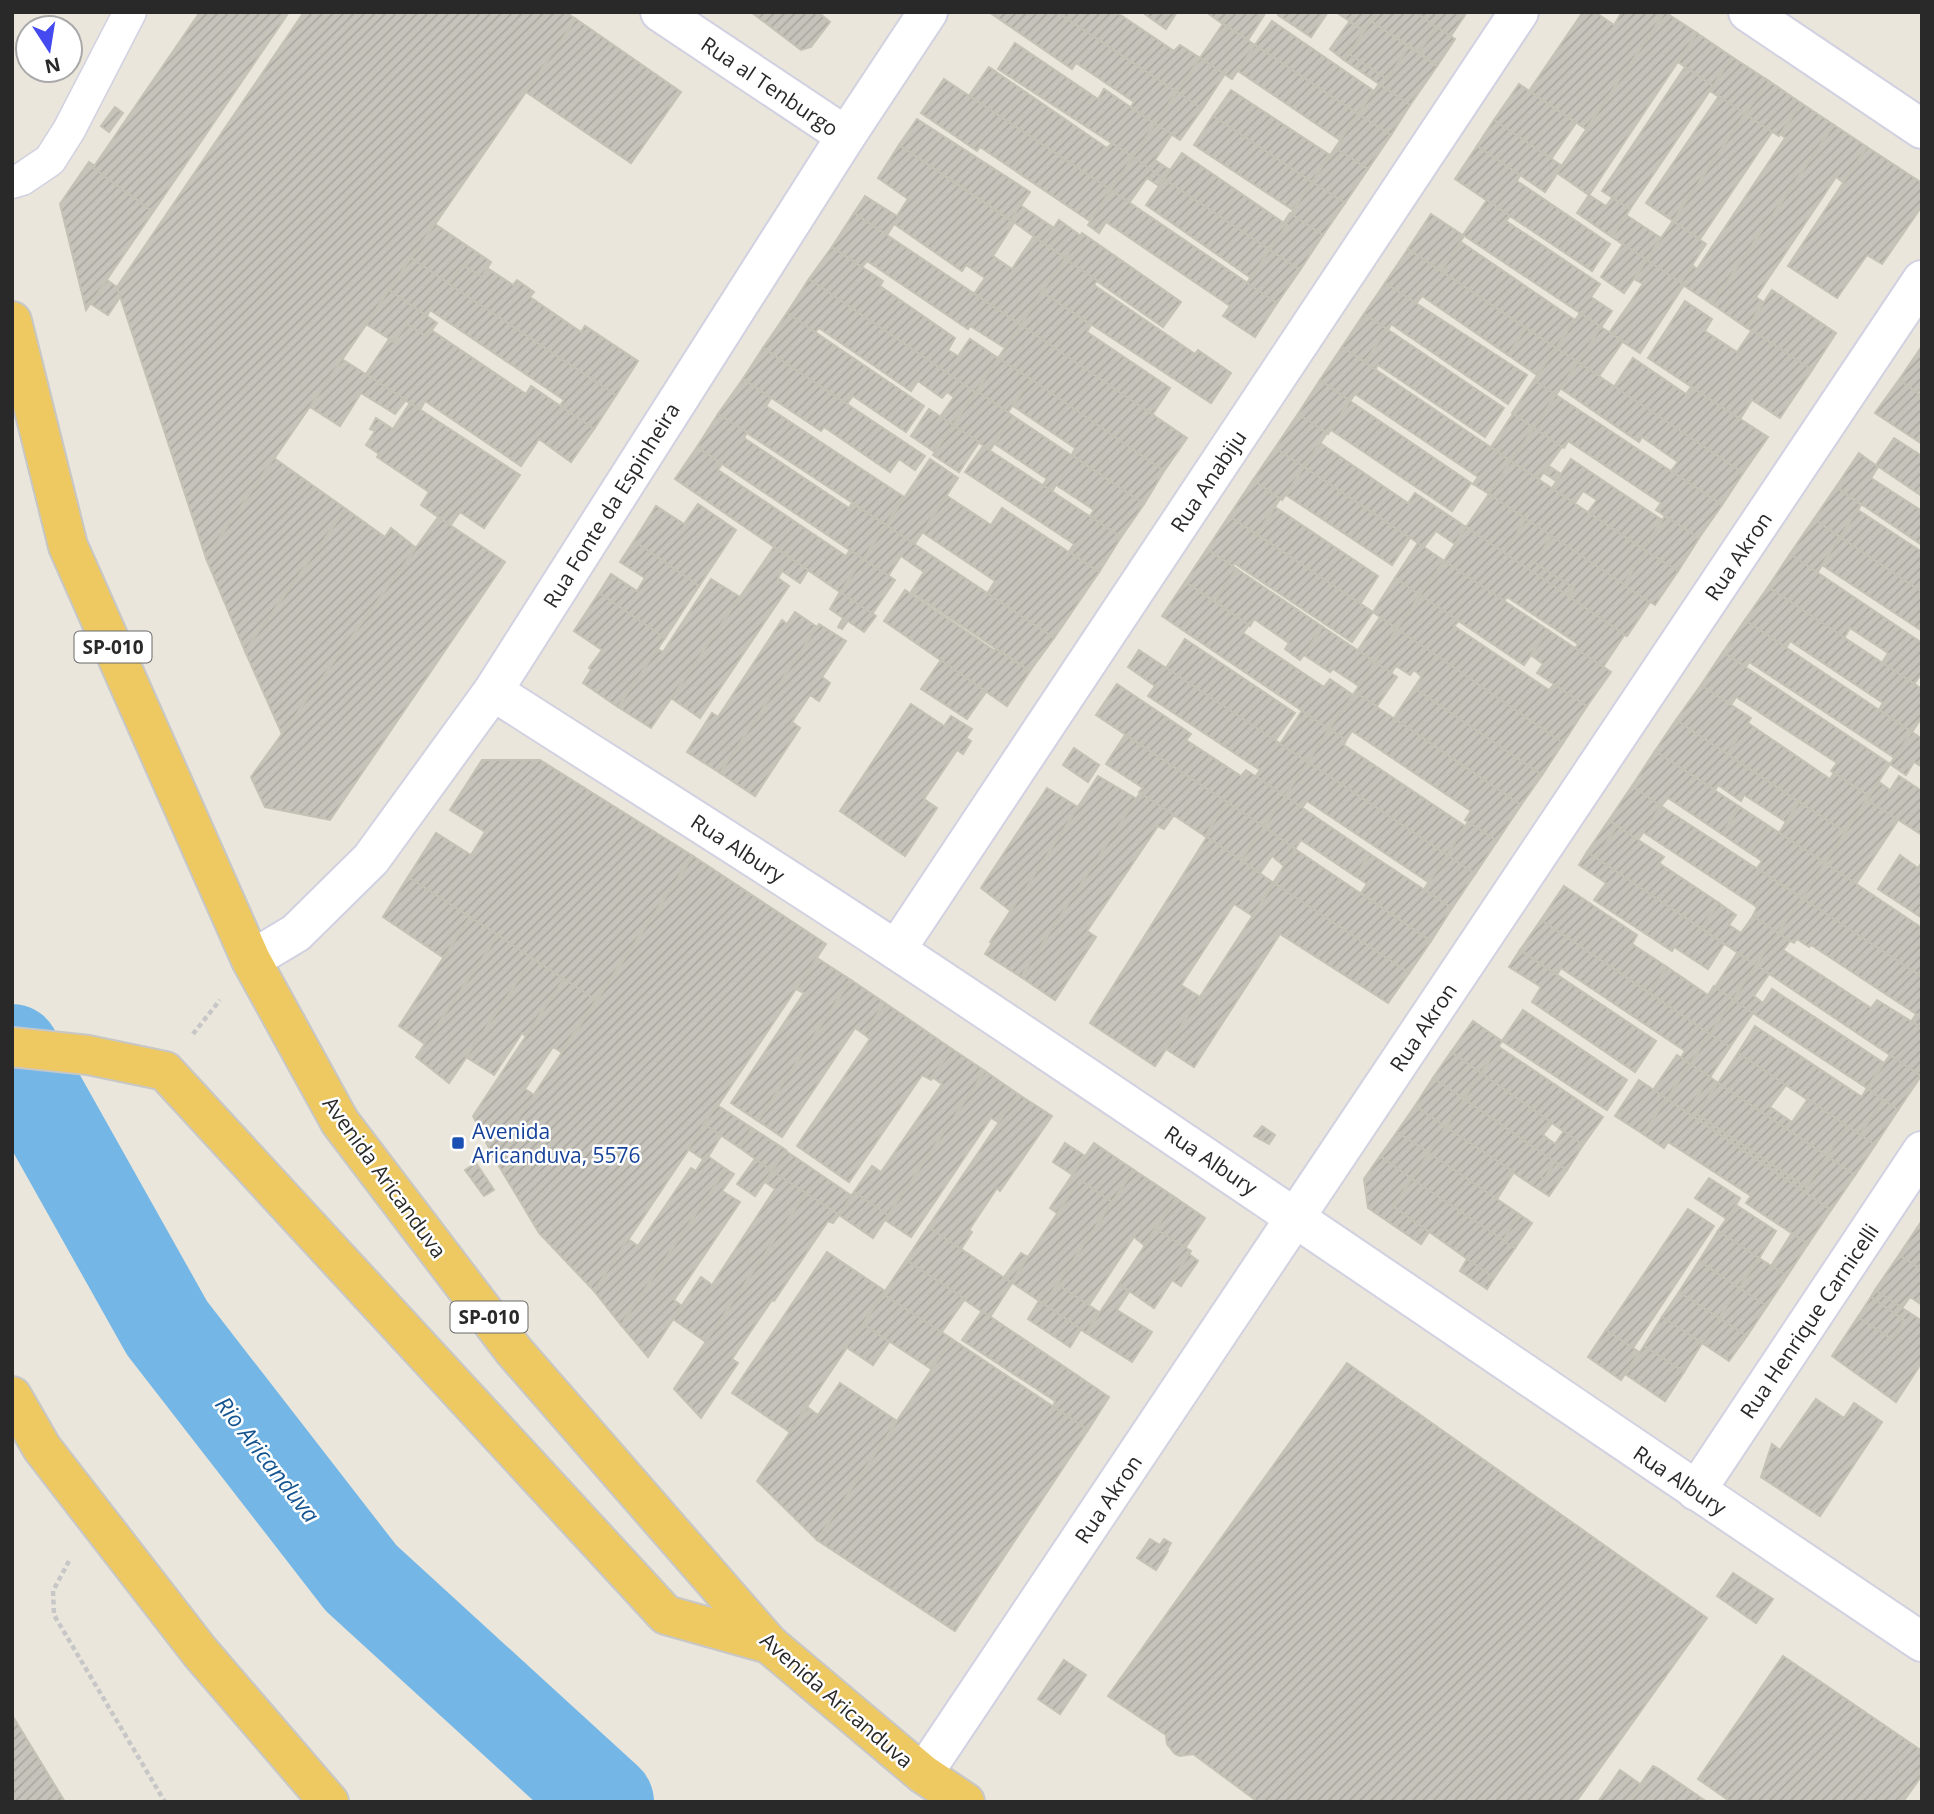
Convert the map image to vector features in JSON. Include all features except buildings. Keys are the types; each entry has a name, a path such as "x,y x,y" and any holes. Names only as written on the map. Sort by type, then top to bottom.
{"highway":[{"name":"Avenida Aricanduva","path":"12,321 68,546 251,960 340,1122 514,1350 769,1644 923,1774 965,1802"},
{"path":"12,1047 88,1055 165,1071 666,1615 769,1644"},
{"path":"12,1396 43,1448 200,1653 329,1802"}],"street":[{"name":"Rua al Tenburgo","path":"660,12 846,136"},
{"name":"Rua Fonte da Espinheira","path":"251,960 296,933 371,859 493,691 846,136 928,12"},
{"name":"Rua Anabiju","path":"896,950 1519,12"},
{"path":"1748,12 1922,129"},
{"name":"Rua Akron","path":"923,1774 1922,280"},
{"name":"Rua Albury","path":"493,691 896,950 1296,1217 1922,1642"},
{"name":"Rua Henrique Carnicelli","path":"1696,1491 1922,1151"}],"lane":[{"path":"12,182 22,179 50,160 69,130 130,12"}],"path":[{"path":"165,1071 251,960"},
{"path":"93,1514 54,1591 54,1615 164,1802"}],"waterway":[{"name":"Rio Aricanduva","path":"12,1052 167,1328 361,1578 606,1802"}],"place":[{"name":"Avenida Aricanduva, 5576","path":"458,1143"}]}
